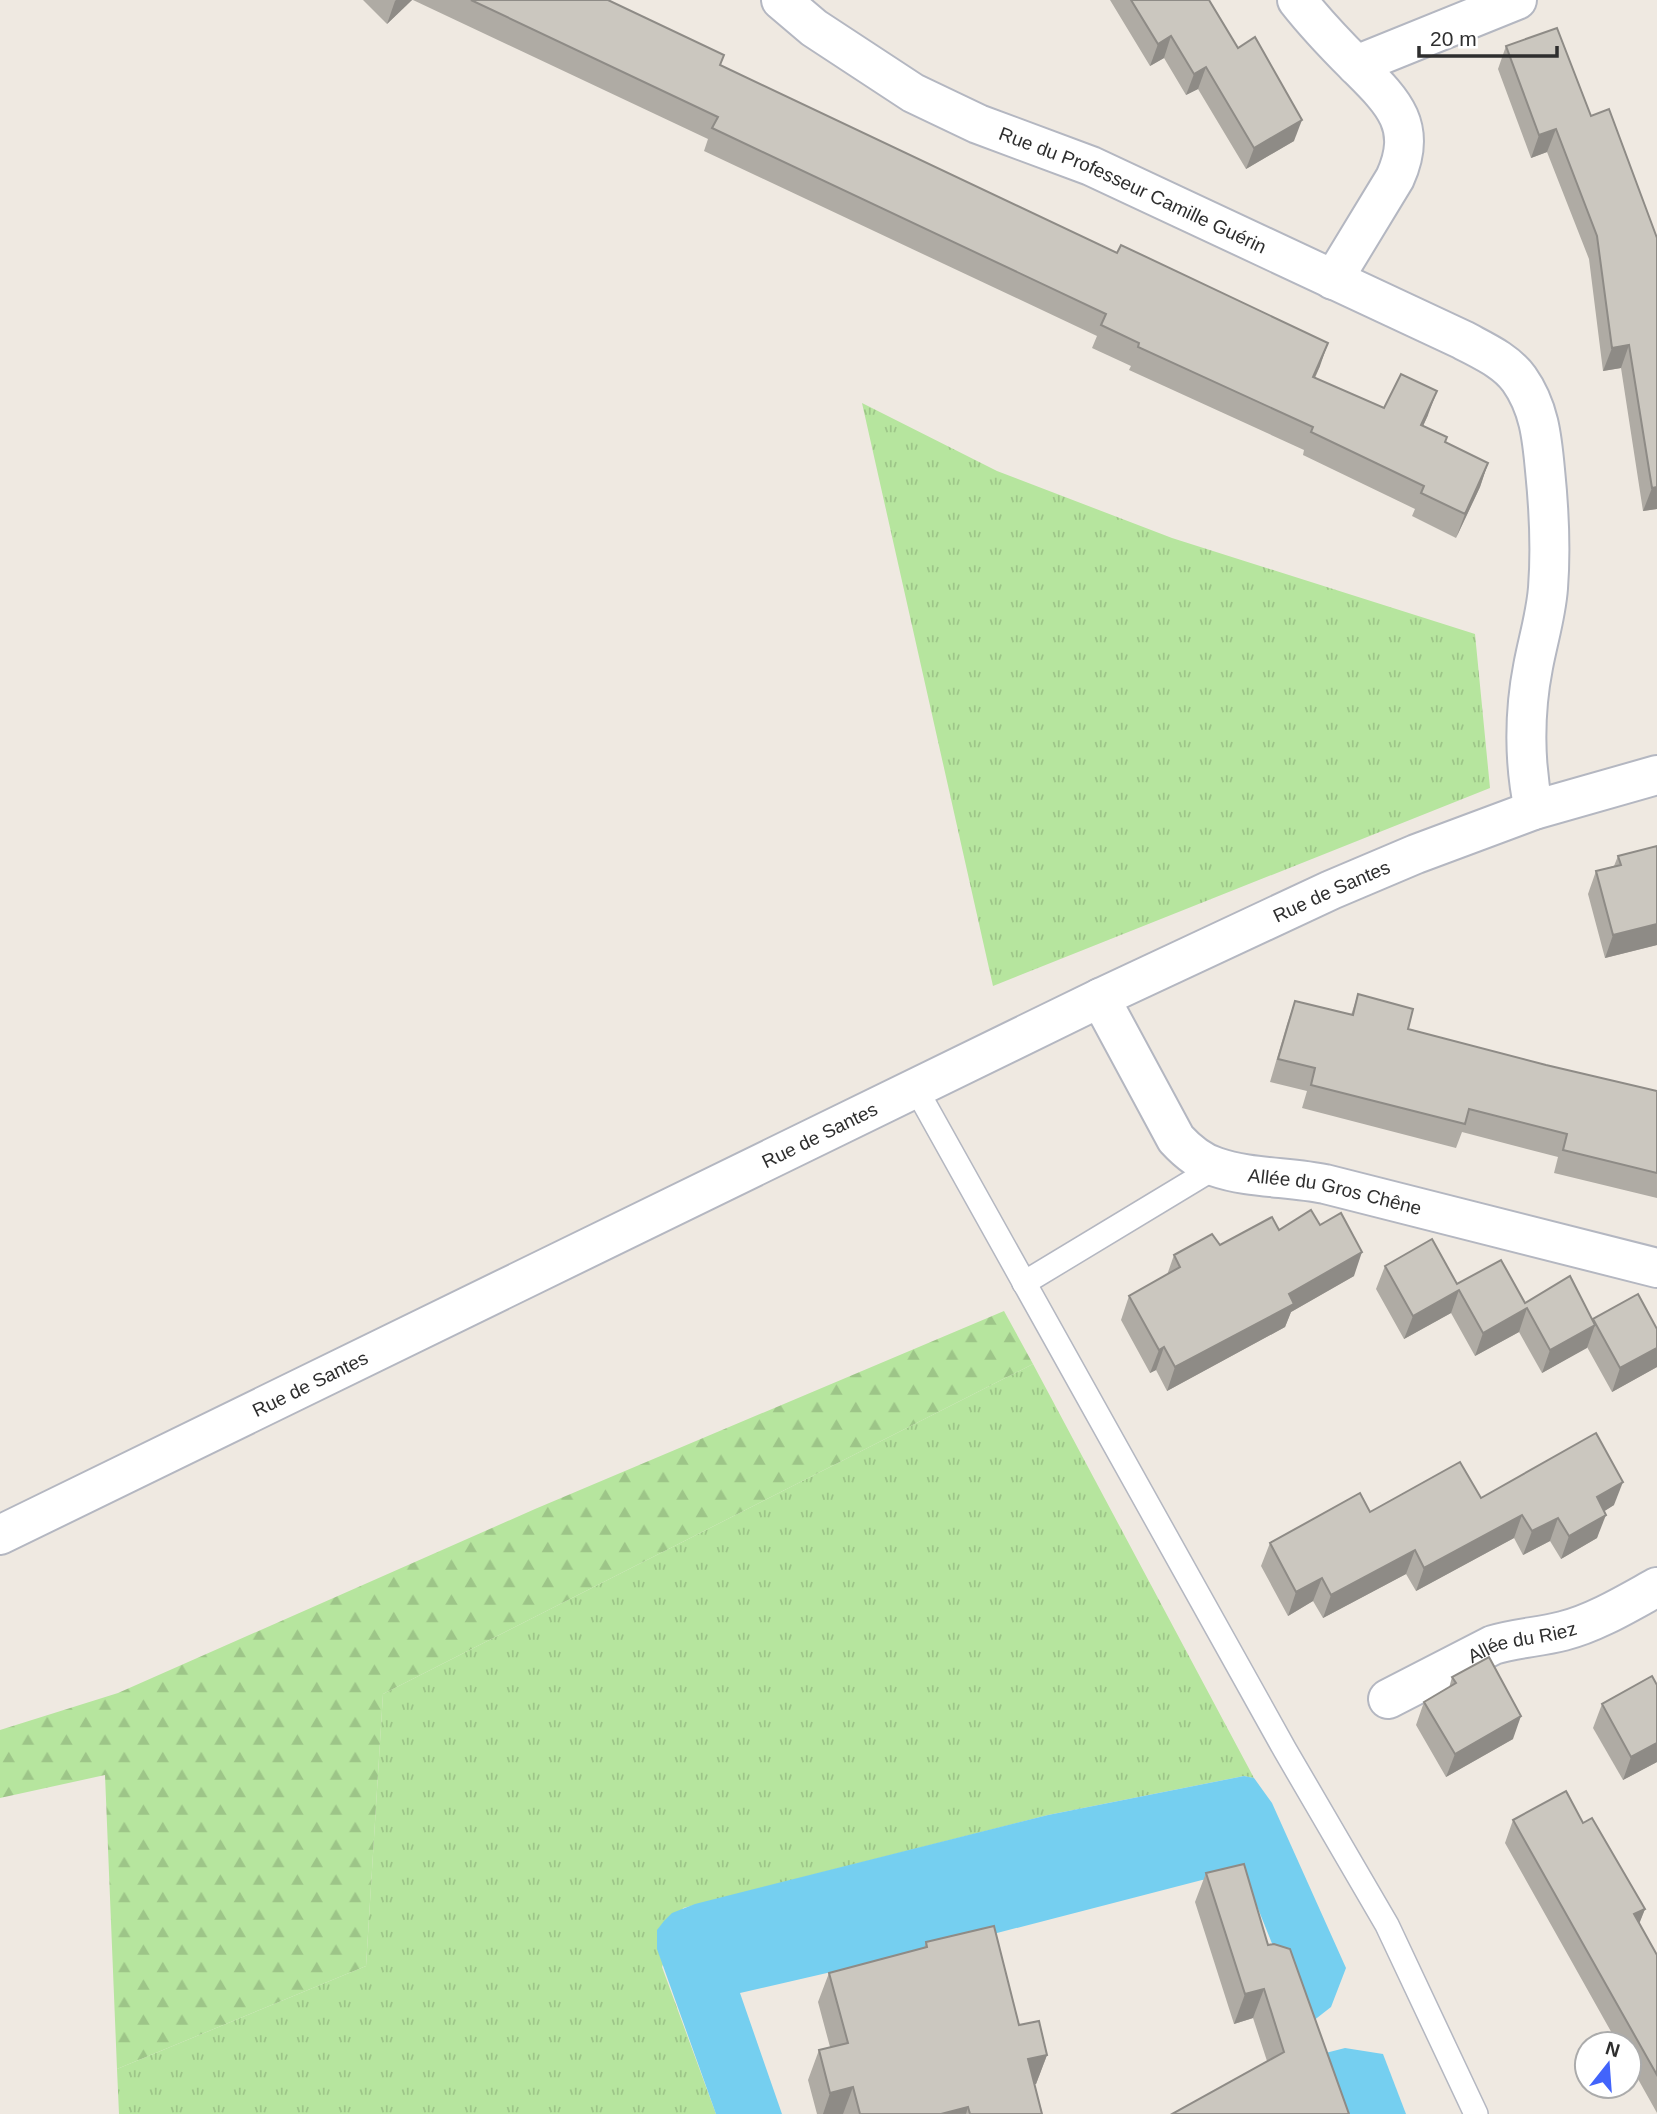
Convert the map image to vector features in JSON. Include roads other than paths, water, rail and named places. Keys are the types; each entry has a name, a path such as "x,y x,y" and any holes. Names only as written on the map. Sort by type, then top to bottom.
{"street":[{"name":"Rue du Professeur Camille Guérin","path":"781,0 814,28 914,93 978,124 1091,166 1498,358 1518,377 1531,398 1541,425 1550,544 1548,589 1533,668 1527,745 1528,782 1534,810"},
{"path":"1297,0 1317,25 1385,94 1399,115 1405,139 1404,152 1395,178 1333,280"},
{"path":"1356,65 1517,0"},
{"name":"Rue de Santes","path":"0,1535 915,1087 1355,879 1534,810 1657,775"},
{"name":"Allée du Gros Chêne","path":"1100,998 1176,1139 1193,1155 1216,1167 1325,1184 1657,1268"},
{"name":"Allée du Riez","path":"1388,1699 1493,1645 1562,1632 1654,1596"}],"lane":[{"path":"915,1087 1284,1750 1387,1926 1476,2114"},
{"path":"1024,1283 1216,1167"}],"water":[{"path":"1244,1776 1254,1778 1272,1803 1346,1968 1331,2007 1299,2032 1281,1966 1251,1891 1221,1878 1202,1880 974,1939 740,1993 782,2114 716,2114 657,1949 657,1930 672,1913 695,1904 1048,1815"},
{"path":"1345,2048 1383,2054 1406,2114 1329,2114 1310,2057"}]}
